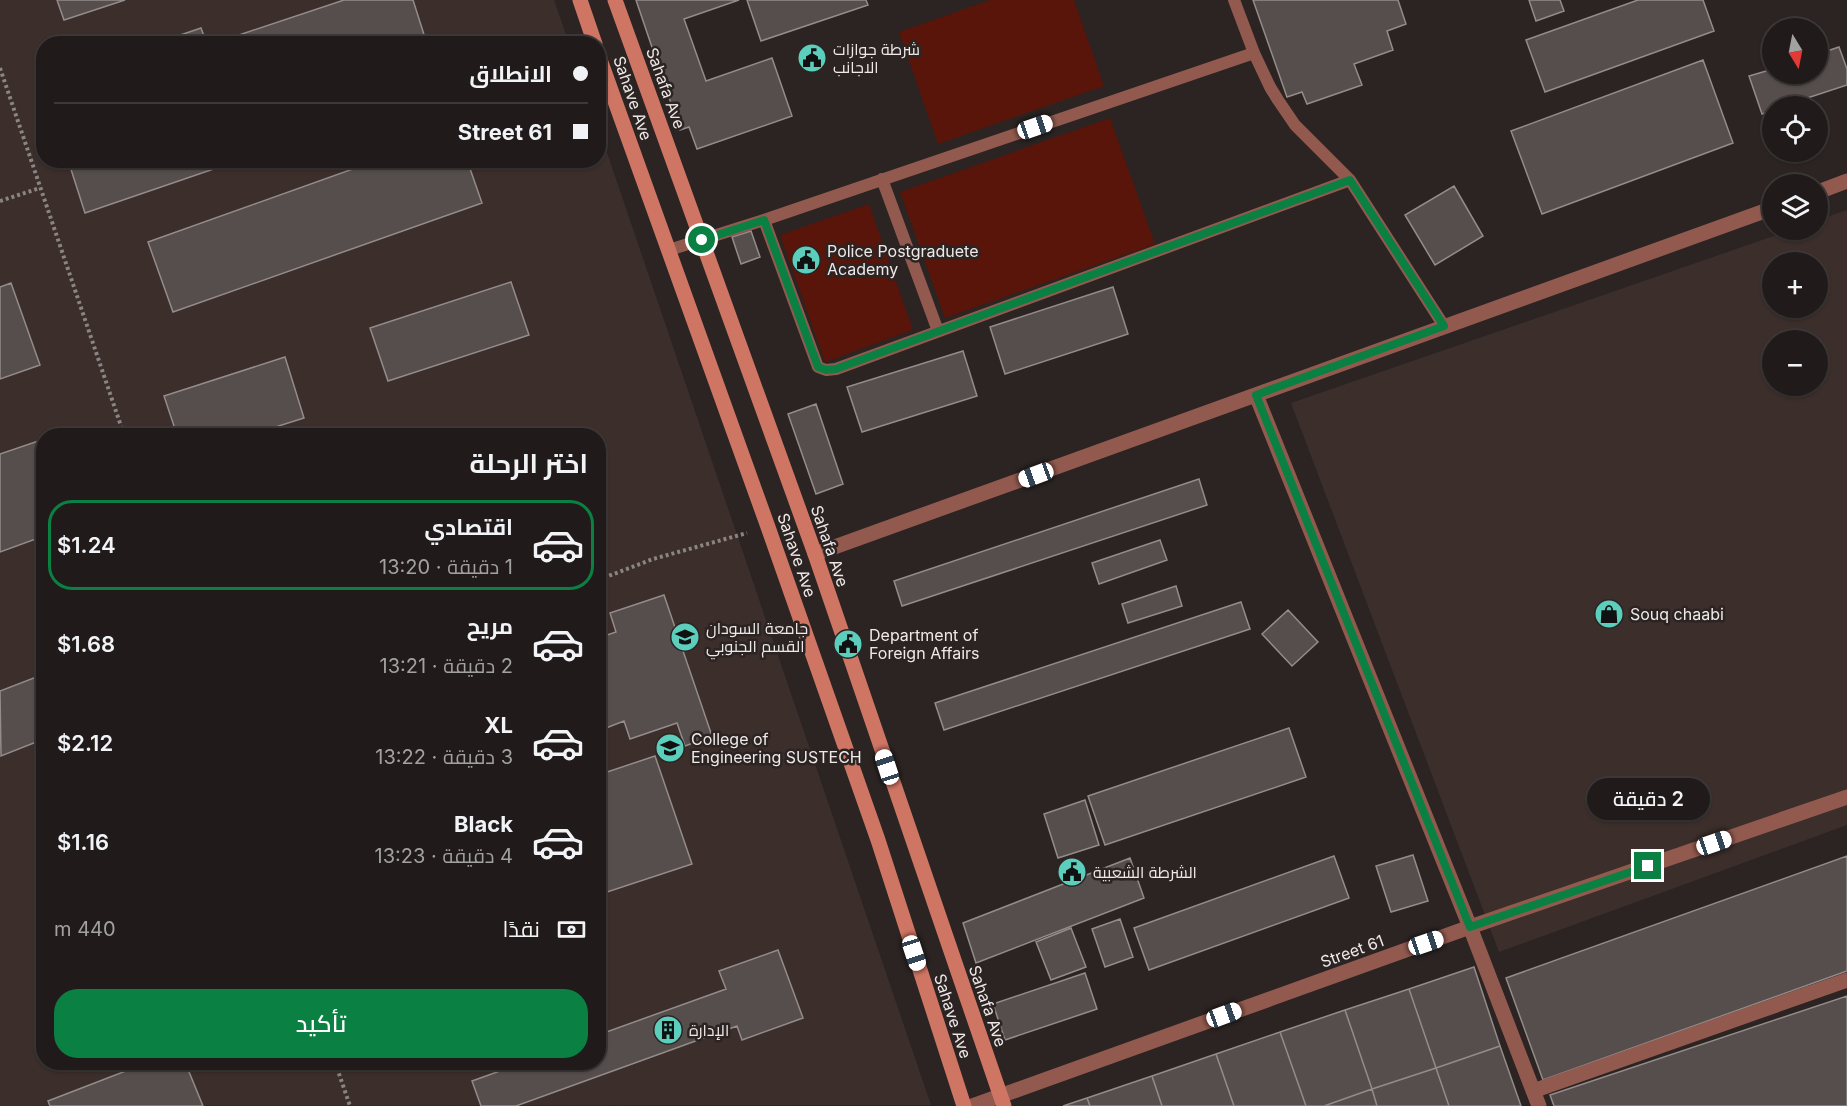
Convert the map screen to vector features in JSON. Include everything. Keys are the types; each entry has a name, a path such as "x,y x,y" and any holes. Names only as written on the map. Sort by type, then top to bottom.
{"main road":[{"name":"Sahave Ave","path":"580,0 592,36"},
{"name":"Sahafa Ave","path":"615,0 815,554 1002,1101"},
{"name":"Sahave Ave","path":"606,76 878,840 964,1106"}],"street":[{"path":"1828,188 1847,181"},
{"path":"815,554 1762,212"},
{"path":"1256,395 1470,927 1539,1106"},
{"name":"Street 61","path":"972,1106 1002,1101 1470,927 1847,797"},
{"path":"1533,1091 1847,981"}],"lane":[{"path":"1234,0 1270,87 1295,124 1350,180 1444,326"},
{"path":"669,250 764,220 1254,53"},
{"path":"882,179 938,331"},
{"path":"764,220 818,367 826,370 836,369 1350,180"}],"path":[{"path":"0,68 122,428"},
{"path":"0,201 40,188"},
{"path":"606,577 653,559 768,527"},
{"path":"338,1070 350,1106"}],"shaded area":[{"name":"College of Engineering SUSTECH","path":"0,0 554,0 567,36 36,36 36,168 606,168 606,150 931,1105 0,1106"},
{"path":"990,0 1074,0 1104,86 938,144 899,32"},
{"path":"1110,118 1155,244 945,318 900,192"},
{"path":"869,204 913,330 825,362 780,235"},
{"name":"Souq chaabi","path":"1847,210 1847,825 1499,952 1291,403 1762,240 1828,240 1828,217"}],"building":[{"path":"57,0 125,0 64,20"},
{"path":"344,0 413,0 424,36 236,36"},
{"path":"636,0 739,0 684,19 706,81 772,58 792,116 697,149 689,127 680,130"},
{"path":"747,0 866,0 868,5 761,41"},
{"path":"1253,0 1398,0 1406,24 1387,31 1393,50 1354,64 1362,85 1307,104 1302,92 1287,97"},
{"path":"1529,0 1560,0 1564,11 1536,21"},
{"path":"1638,0 1703,0 1714,31 1545,92 1526,40"},
{"path":"201,28 204,36 178,36"},
{"path":"1839,47 1847,69 1847,85 1813,96 1762,96 1762,114 1749,76 1762,72 1762,84 1828,84 1828,51"},
{"path":"1703,60 1733,143 1542,214 1511,131"},
{"path":"71,168 217,168 85,213"},
{"path":"356,168 470,168 482,203 173,312 148,242"},
{"path":"1454,186 1483,236 1435,265 1405,215"},
{"path":"751,231 760,257 741,264 732,237"},
{"path":"511,282 529,335 388,381 370,328"},
{"path":"11,283 40,365 0,379 0,287"},
{"path":"1113,287 1128,334 1005,374 990,327"},
{"path":"963,351 977,396 862,432 847,387"},
{"path":"285,357 304,418 272,428 175,428 164,396"},
{"path":"816,404 843,484 816,494 788,414"},
{"path":"36,442 36,539 0,552 0,454"},
{"path":"1199,479 1207,505 902,606 894,581"},
{"path":"1160,540 1167,560 1099,584 1092,563"},
{"path":"1176,586 1182,606 1128,623 1122,604"},
{"path":"664,595 712,736 685,746 677,723 630,739 624,721 606,728 606,635 616,632 610,613"},
{"path":"1241,602 1250,629 944,730 935,703"},
{"path":"1288,610 1318,642 1292,666 1262,634"},
{"path":"36,677 36,742 1,756 0,691"},
{"path":"1289,728 1306,777 1105,845 1088,796"},
{"path":"655,756 692,864 606,892 606,772"},
{"path":"1085,800 1099,845 1058,858 1044,814"},
{"path":"1413,855 1428,901 1391,912 1376,866"},
{"path":"1334,856 1349,898 1149,970 1134,928"},
{"path":"1847,856 1847,971 1543,1080 1506,978"},
{"path":"1130,858 1144,898 976,963 963,923"},
{"path":"1120,919 1133,957 1105,967 1092,929"},
{"path":"1071,928 1086,967 1051,980 1036,942"},
{"name":"الإدارة","path":"778,950 803,1018 742,1040 737,1026 516,1106 481,1106 472,1081 503,1070 606,1070 606,1032 726,989 719,971"},
{"path":"1474,967 1500,1046 1436,1068 1409,989"},
{"path":"1085,973 1097,1009 1005,1040 993,1004"},
{"path":"1409,989 1436,1068 1372,1089 1345,1010"},
{"path":"1847,996 1847,1106 1554,1106 1550,1095"},
{"path":"1345,1010 1372,1089 1324,1106 1306,1106 1280,1032"},
{"path":"1280,1032 1306,1106 1234,1106 1216,1054"},
{"path":"1500,1046 1521,1106 1449,1106 1436,1068"},
{"path":"1216,1054 1234,1106 1162,1106 1152,1076"},
{"path":"1436,1068 1449,1106 1377,1106 1372,1089"},
{"path":"128,1070 188,1070 203,1106 50,1106 48,1101"},
{"path":"1152,1076 1162,1106 1090,1106 1087,1098"},
{"path":"1372,1089 1377,1106 1324,1106"},
{"path":"1087,1098 1090,1106 1063,1106"}],"place":[{"name":"شرطة جوازات الاجانب","path":"812,58"},
{"name":"Police Postgraduete Academy","path":"806,260"},
{"name":"Souq chaabi","path":"1609,614"},
{"name":"جامعة السودان القسم الجنوبي","path":"685,637"},
{"name":"Department of Foreign Affairs","path":"848,644"},
{"name":"College of Engineering SUSTECH","path":"670,748"},
{"name":"الشرطة الشعبية","path":"1072,872"},
{"name":"الإدارة","path":"668,1030"}],"route":[{"path":"702,240 764,220 818,367 826,370 836,369 1350,180 1444,326 1256,395 1470,927 1648,866"}]}
